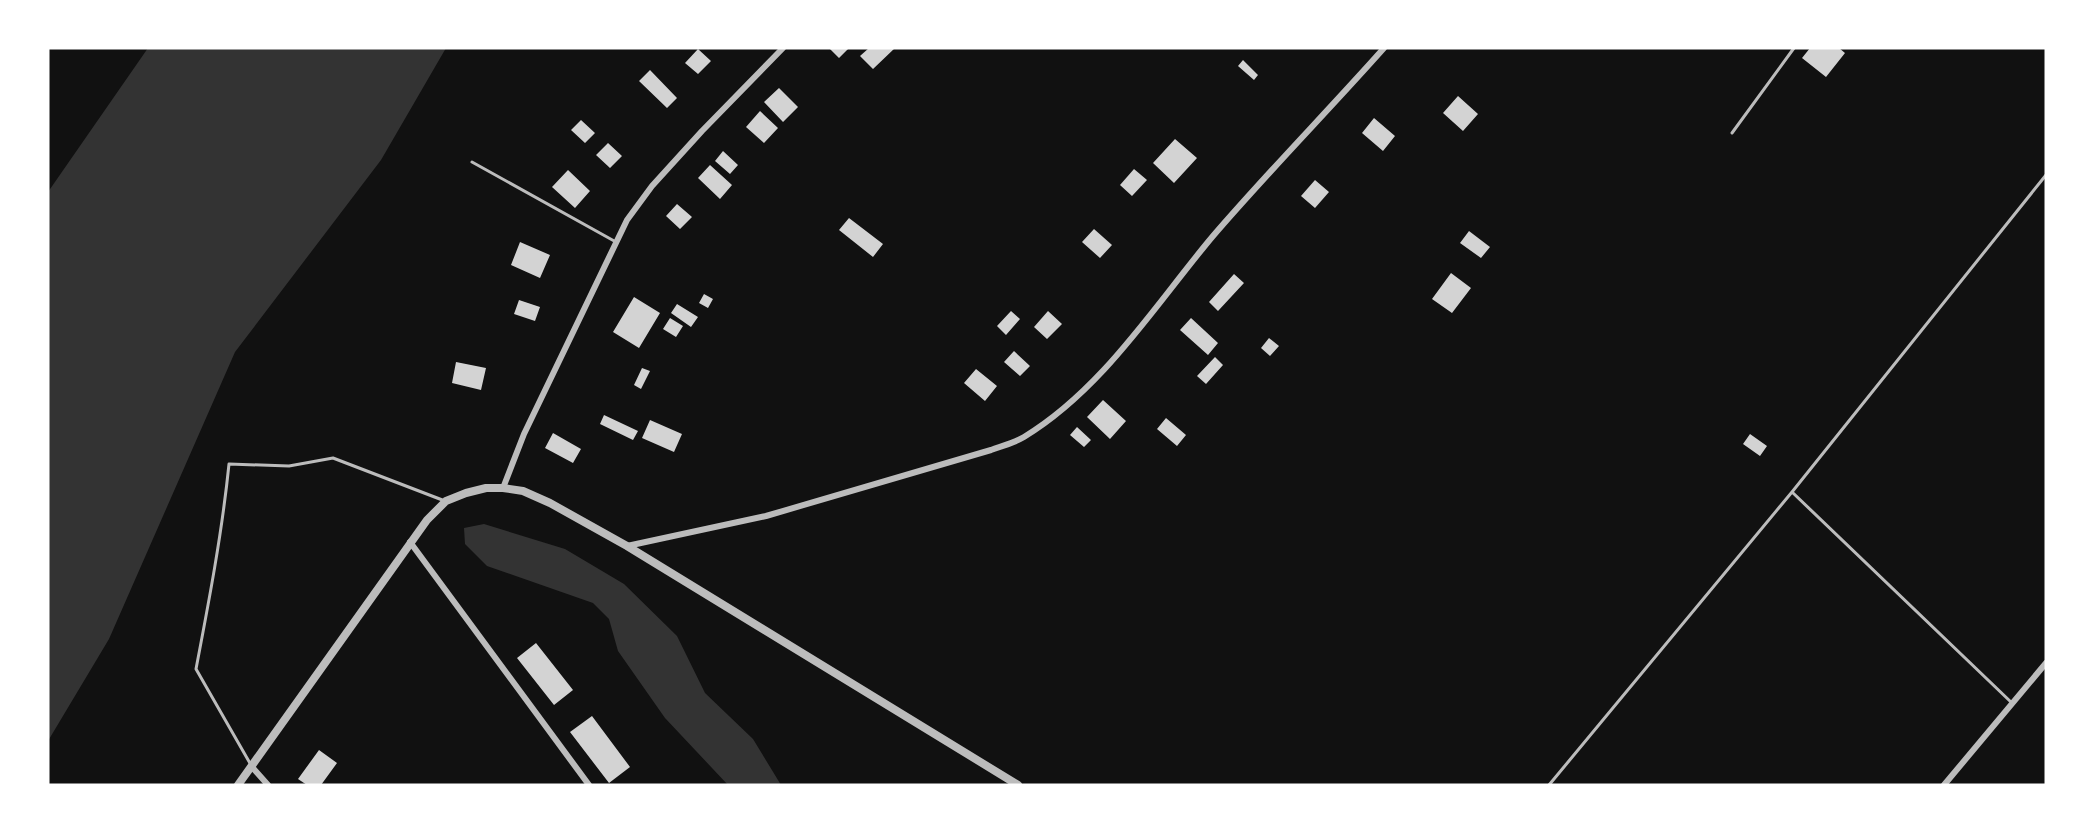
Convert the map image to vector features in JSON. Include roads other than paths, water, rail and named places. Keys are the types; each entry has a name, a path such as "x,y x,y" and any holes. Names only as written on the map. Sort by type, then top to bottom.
{"street":[{"path":"503,488 529,423 627,220 652,186 783,48"},
{"path":"627,546 766,516 991,450 1023,438 1057,413 1087,386 1123,347 1214,235 1384,48"},
{"path":"238,785 427,520 446,501 486,488 503,488 523,491 550,503 627,546 1018,785"},
{"path":"410,542 589,785"},
{"path":"1944,785 2046,663"},
{"path":"251,766 268,785"}],"lane":[{"path":"1732,133 1794,48"},
{"path":"472,162 616,242"},
{"path":"1549,785 1792,492 2046,175"},
{"path":"251,766 196,669 212,589 229,464 289,466 333,458 446,501"},
{"path":"1792,492 2013,704"}]}
